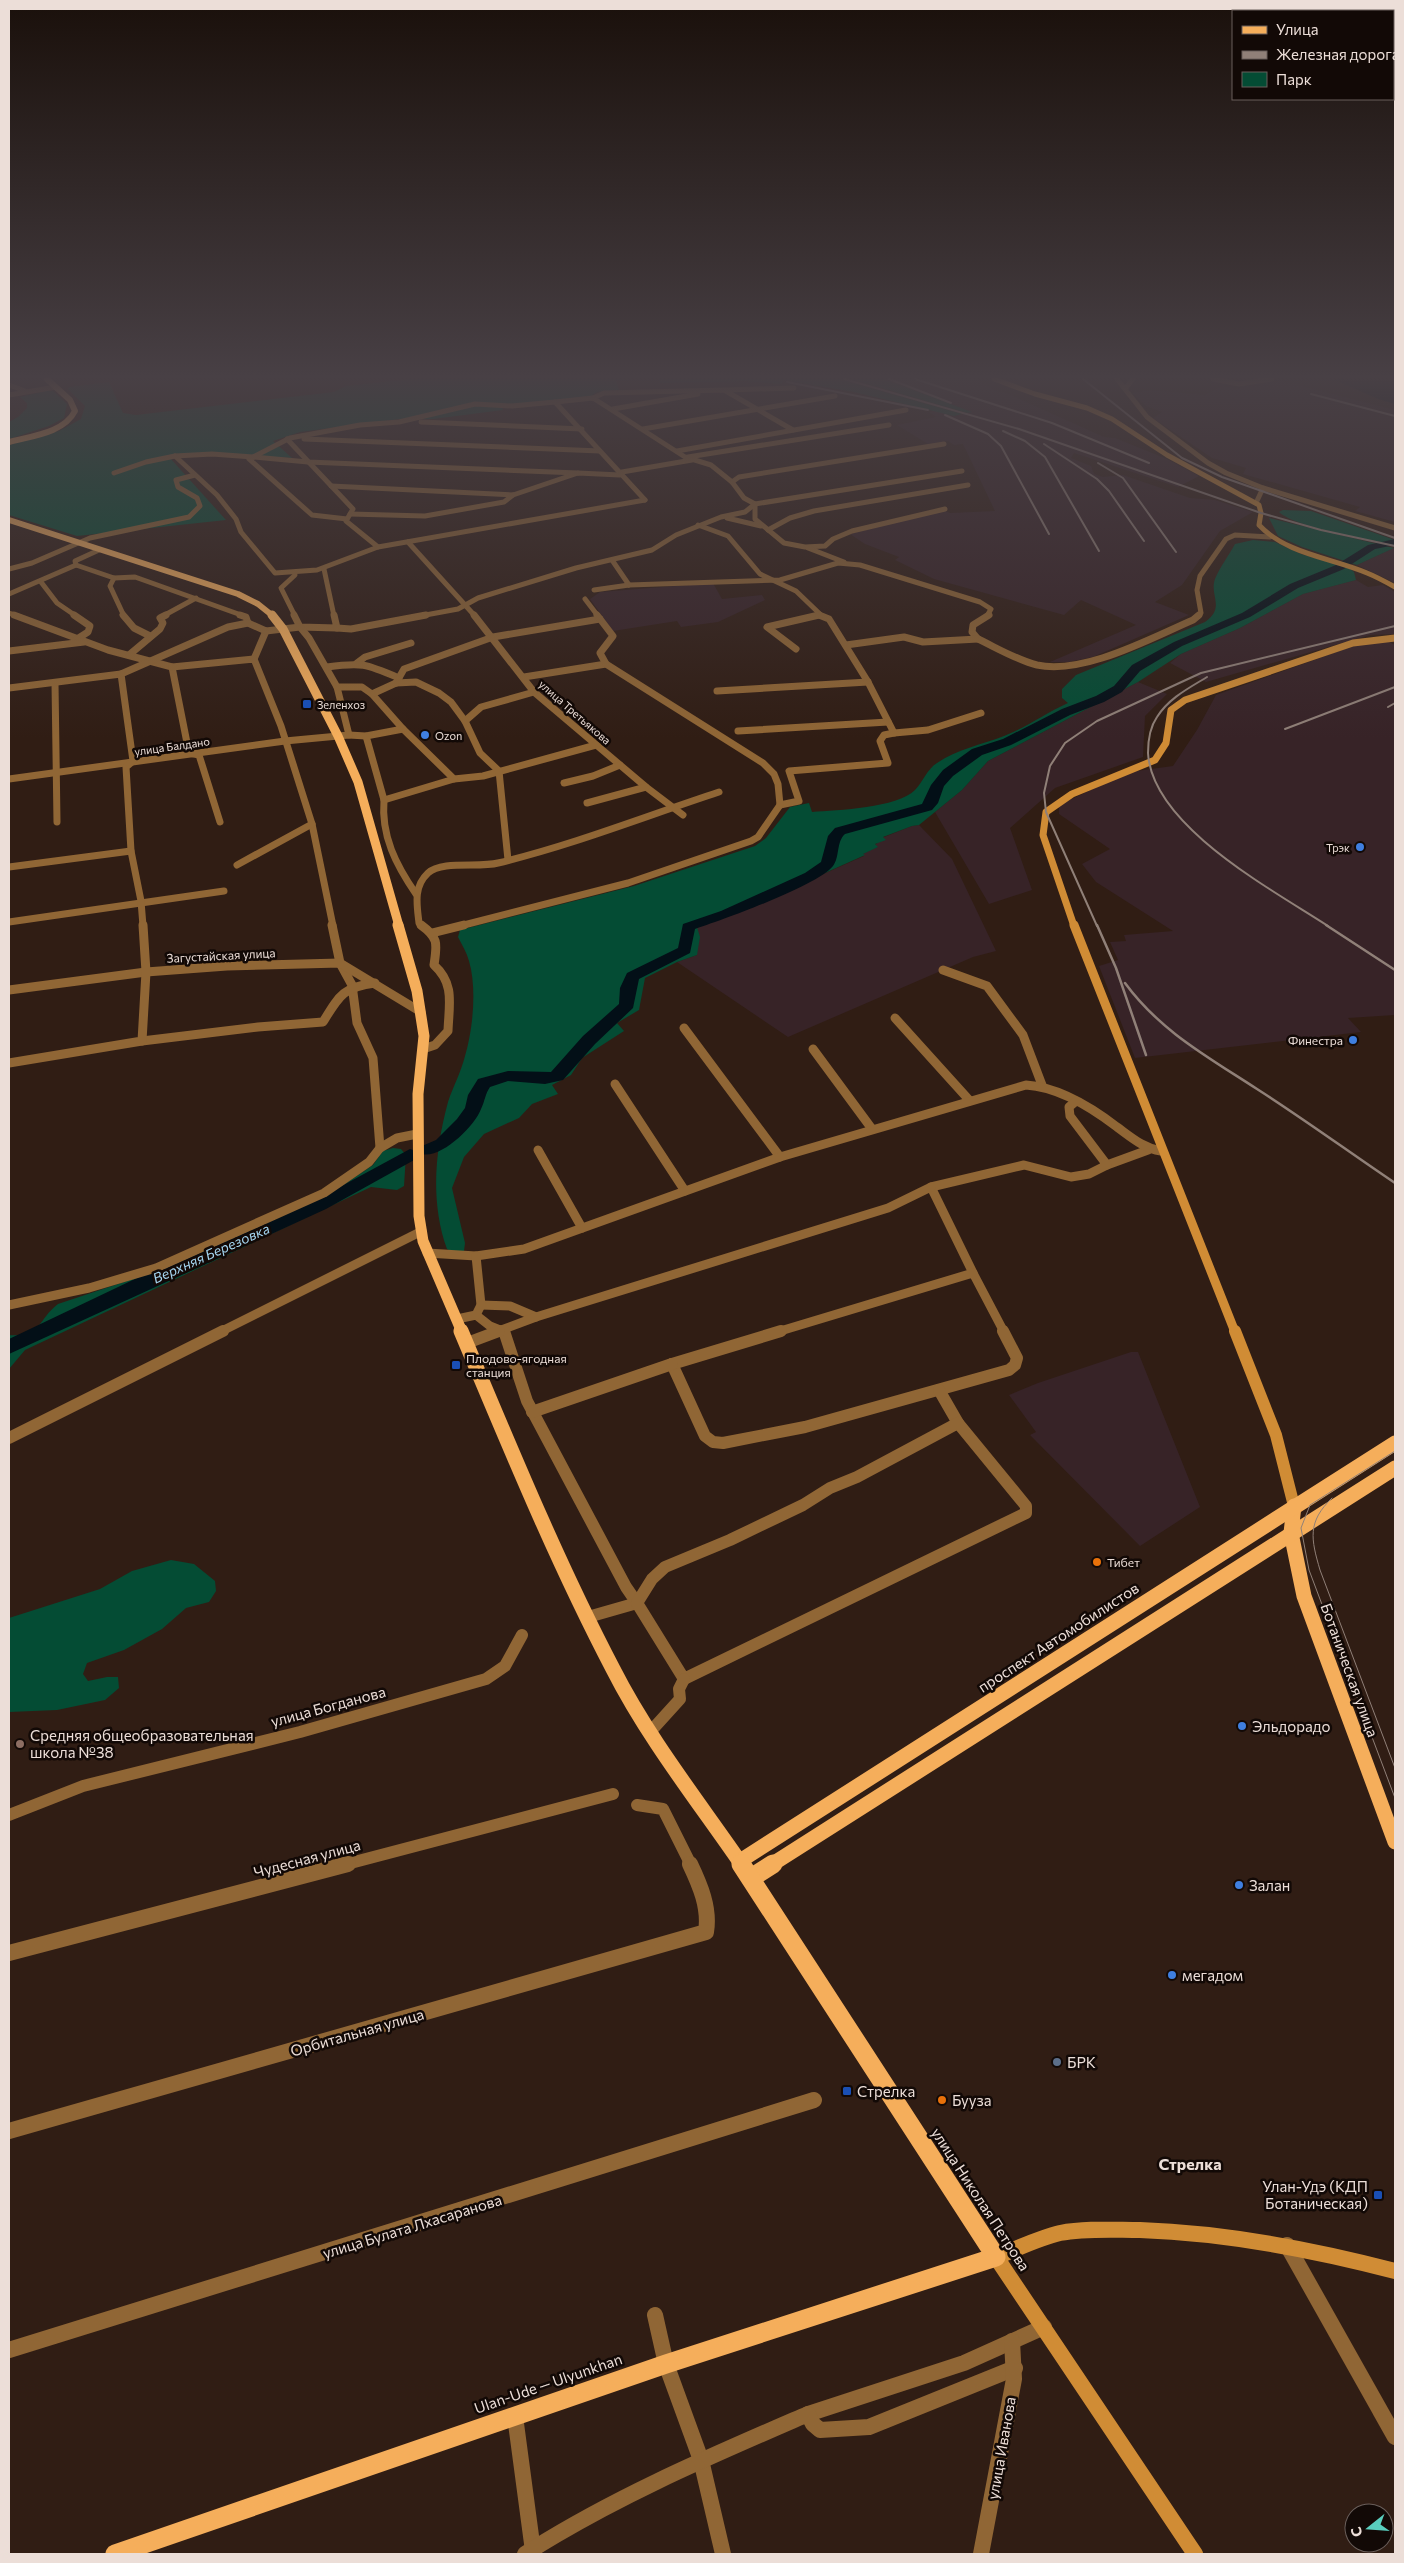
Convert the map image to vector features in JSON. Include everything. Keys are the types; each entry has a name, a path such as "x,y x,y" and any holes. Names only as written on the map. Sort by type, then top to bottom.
{"main road":[{"name":"улица Николая Петрова","path":"9,520 258,602 274,615 283,629 343,736 358,782 422,1012 423,1049 418,1094 417,1134 419,1207 427,1253 530,1494 613,1670 651,1731 740,1861 996,2257"},
{"name":"проспект Автомобилистов","path":"740,1861 1395,1442"},
{"path":"751,1878 1395,1468"},
{"name":"Ботаническая улица","path":"1294,1506 1291,1533 1304,1596 1395,1842"},
{"name":"Ulan-Ude — Ulyunkhan","path":"115,2554 666,2364 996,2257"}],"street":[{"path":"9,569 32,563 90,538 189,517 200,506 197,499"},
{"path":"218,499 236,519 241,532 275,573 295,575 324,569 378,547 645,500 644,499"},
{"path":"293,499 312,516 425,516 504,502 508,499"},
{"path":"343,499 353,509 346,521 353,530 370,538 378,547"},
{"path":"745,499 754,504"},
{"path":"9,688 121,674 228,627 248,623 266,631 300,627 351,629 458,609 478,598 576,568 652,550 676,535 698,525 721,517 745,512 754,504 788,499"},
{"path":"721,517 736,518 767,529 790,518 814,511 887,499"},
{"path":"1248,499 1259,505 1261,513 1260,525 1270,537"},
{"path":"1256,503 1258,499"},
{"path":"1298,499 1395,528"},
{"path":"754,504 755,519 784,543 805,547 852,564 991,608 990,614 973,625 972,632 978,639"},
{"path":"805,547 825,546 852,531 945,509"},
{"path":"698,525 732,540 760,574 770,581 796,591 819,615 830,619 868,682 894,733"},
{"path":"846,645 904,637 923,642 978,639 1039,665 1084,663 1194,620 1201,613 1197,590 1200,576 1226,539 1235,535 1270,537 1351,567 1395,587"},
{"name":"улица Третьякова","path":"408,542 493,637 514,668 524,677 534,692 646,787 683,814"},
{"path":"76,565 75,561 98,550"},
{"path":"612,560 629,585"},
{"path":"594,590 629,585 780,580 838,563 852,564"},
{"path":"9,602 14,597 11,593 41,582 76,565 114,578 135,576 246,617 248,623"},
{"path":"324,569 337,628"},
{"path":"295,575 281,588 300,627 309,638 337,686 343,736"},
{"path":"114,578 110,586 127,624 137,632 150,636"},
{"path":"41,582 56,603 90,626 88,632 77,639"},
{"path":"129,655 163,623 160,618 196,598"},
{"path":"432,933 628,883 751,841 758,837 780,805 778,784 774,774 763,763 606,664 600,653 614,636 584,599"},
{"path":"9,613 85,642 172,667 254,659"},
{"path":"796,649 767,627 819,615"},
{"path":"372,694 398,681 404,669 493,637 600,619"},
{"path":"266,631 254,659 285,741 312,824 340,962 352,985 357,1023 374,1058 380,1148"},
{"path":"1294,1506 1276,1434 1063,897 1043,835 1046,812 1072,794 1155,760 1166,743 1171,710 1185,700 1353,643 1395,638"},
{"path":"9,651 85,642"},
{"path":"357,663 365,657 411,643"},
{"path":"327,667 357,663 371,666 398,681 416,682 439,693 451,702 465,721 480,753 499,771 508,860"},
{"path":"524,677 606,664"},
{"path":"172,667 189,753 199,755 220,822"},
{"path":"121,674 134,761 126,766 131,851 141,901 146,972 142,1041"},
{"path":"717,691 868,682"},
{"path":"55,683 57,822"},
{"path":"337,686 362,687 372,694 403,729 454,779"},
{"path":"465,721 481,707 534,692"},
{"path":"780,805 799,801 789,771 888,763 880,742 884,735 928,730 981,713"},
{"path":"738,731 888,722"},
{"name":"улица Балдано","path":"9,779 189,753 285,741 366,736 403,729"},
{"path":"366,736 384,800 384,832 396,861 416,894 419,923 432,933 438,949 433,960 434,965 444,975 449,991 448,1031 435,1045 423,1049"},
{"path":"384,800 454,779 499,771 596,745"},
{"path":"564,783 593,776 620,765"},
{"path":"587,803 646,787"},
{"path":"416,894 428,874 439,867 494,864 591,836 719,792"},
{"path":"237,865 312,824"},
{"path":"9,867 131,851"},
{"path":"9,922 141,901 224,891"},
{"path":"340,962 422,1012"},
{"name":"Загустайская улица","path":"9,990 146,972 227,966 340,962"},
{"path":"943,970 987,986 1023,1035 1038,1070 1042,1085"},
{"path":"9,1063 142,1041 258,1027 323,1022 343,990 352,985 375,983"},
{"path":"895,1018 970,1101"},
{"path":"684,1028 780,1157"},
{"path":"813,1049 872,1129"},
{"path":"614,1084 685,1191"},
{"path":"427,1253 476,1256 524,1248 780,1157 1026,1084 1042,1085 1076,1101 1113,1124 1148,1150"},
{"path":"1076,1101 1069,1107 1070,1116 1107,1165"},
{"path":"9,1305 89,1288 156,1268 324,1193 369,1162 380,1148 397,1138 417,1134"},
{"path":"538,1150 582,1228"},
{"path":"467,1343 536,1317 888,1208 931,1187 1024,1165 1071,1177 1089,1174 1107,1165 1148,1150 1162,1150"},
{"path":"672,1364 705,1436 713,1442 723,1443 805,1427 1009,1370 1015,1365 1017,1358 931,1187"},
{"path":"9,1438 422,1231"},
{"path":"476,1256 479,1310 490,1326 504,1330"},
{"path":"532,1412 672,1364 973,1273"},
{"path":"457,1320 479,1310 505,1303 536,1317"},
{"path":"504,1330 532,1412 626,1587 684,1679"},
{"path":"651,1731 680,1699 679,1688 684,1679 1026,1513 1026,1506 958,1423 939,1390"},
{"path":"588,1617 637,1603 652,1579 665,1567 730,1540 795,1509 830,1488 857,1478 958,1423"},
{"name":"улица Богданова","path":"9,1815 48,1802 83,1786 300,1732 486,1679 505,1666 522,1635"},
{"name":"Чудесная улица","path":"9,1953 613,1794"},
{"name":"Орбитальная улица","path":"9,2132 706,1932 708,1921 698,1881 663,1808 636,1806"},
{"name":"улица Булата Лхасаранова","path":"9,2350 182,2298 814,2100"},
{"path":"996,2257 1059,2233 1086,2230 1155,2231 1242,2238 1287,2245 1334,2254 1395,2271"},
{"path":"1287,2245 1395,2437"},
{"name":"улица Николая Петрова","path":"996,2257 1195,2554"},
{"path":"655,2314 666,2364 701,2460 723,2554"},
{"path":"515,2416 529,2552 567,2528 701,2460 808,2414 964,2363 1044,2327"},
{"name":"улица Иванова","path":"981,2554 996,2485 1014,2368 1012,2341"},
{"path":"808,2414 813,2424 820,2430 869,2427 1014,2368"}],"shaded area":[{"path":"989,499 1198,499 1215,500 1253,512 1220,531 1182,585 1155,602 1189,615 1093,657 1069,662 1050,662 1136,625 1081,600 1064,615 934,579 895,560 899,557 865,544 850,534 943,510 950,513 995,511"},
{"path":"1330,499 1395,499 1395,522 1355,511 1360,507"},
{"path":"1394,548 1395,583 1357,565"},
{"path":"1356,580 1368,587 1383,585 1395,592 1395,634 1370,635 1206,682 1170,663 1181,654 1240,628 1303,594"},
{"path":"713,583 722,599 762,595 765,600 718,622 681,627 677,621 613,631 590,599 600,592"},
{"path":"1389,642 1395,645 1395,1015 1348,1018 1361,1032 1135,1058 1099,966 1118,960 1110,942 1126,941 1124,935 1173,931 1096,882 1082,864 1110,849 1059,814 1059,805 1129,772 1173,766 1197,730 1216,695 1356,645"},
{"path":"1138,682 1167,694 1145,716 1143,757 1055,788 1010,828 1032,890 989,904 935,812 962,790 988,761"},
{"path":"919,825 952,859 996,951 973,957 788,1037 677,962 697,955 696,927 758,903 864,856 862,854 877,847 875,845 882,838"},
{"path":"1131,1352 1138,1352 1200,1507 1140,1546 1030,1435 1036,1432 1009,1395 1038,1383"}],"green space":[{"path":"9,499 207,499 226,520 77,536 9,515"},
{"path":"1283,510 1311,511 1395,540 1395,545 1301,523 1279,512"},
{"path":"1269,518 1394,548 1357,565 1302,547 1278,536"},
{"path":"1253,540 1275,542 1301,554 1349,568 1354,572 1356,580 1303,594 1240,628 1181,654 1138,682 988,761 962,790 919,825 883,837 886,840 875,844 878,847 863,854 865,855 758,903 697,927 700,937 697,955 677,962 645,978 639,1010 617,1023 624,1031 582,1058 571,1075 552,1085 558,1094 532,1104 519,1118 484,1134 464,1157 452,1188 465,1243 464,1251 455,1253 447,1249 438,1213 436,1194 437,1157 448,1102 468,1045 473,1009 473,983 469,961 458,937 460,930 634,886 755,846 766,838 790,807 809,803 812,812 851,809 895,801 906,796 915,790 928,772 945,758 1012,732 1068,703 1062,698 1062,689 1076,675 1205,622 1215,611 1214,585 1222,566 1235,544"},
{"path":"393,1148 401,1149 406,1155 404,1186 397,1190 371,1187 25,1350 9,1369 9,1335 20,1335 34,1331 58,1304 157,1271 320,1201 373,1165 383,1151"},
{"path":"171,1560 194,1564 215,1581 216,1591 209,1602 186,1608 162,1629 124,1650 87,1663 83,1674 88,1681 118,1677 119,1688 105,1700 57,1710 9,1712 9,1618 100,1589 132,1571"}],"waterway":[{"path":"428,1150 442,1144 463,1123 473,1109 476,1095 484,1083 508,1076 545,1079 557,1076 589,1040 627,1005 628,988 632,976 685,950 688,927 726,914 810,876 827,864 835,836 840,831 927,807 931,803 938,785 948,773 977,752 1007,742 1066,712 1100,699 1118,689 1136,668 1178,644 1246,615 1294,586 1340,567 1372,547 1395,542"},
{"name":"Верхняя Березовка","path":"9,1347 144,1283 320,1205 410,1155"}],"tram line":[{"path":"1395,1451 1310,1505 1301,1528 1309,1570 1395,1798"},
{"path":"1332,1498 1318,1515 1315,1523 1313,1531 1315,1549 1320,1570 1395,1768"}],"railway":[{"path":"1030,499 1049,534"},
{"path":"1069,499 1099,551"},
{"path":"1114,499 1144,541"},
{"path":"1138,499 1176,552"},
{"path":"1220,499 1321,530 1395,546"},
{"path":"1283,499 1395,538"},
{"path":"1097,926 1046,812 1044,793 1050,766 1065,743 1097,721 1201,673 1395,626"},
{"path":"1207,677 1186,689 1167,704 1155,721 1148,744 1148,753 1155,780 1170,806 1192,830 1219,853 1248,875 1328,926"},
{"path":"1285,729 1395,687"},
{"path":"1388,707 1395,703"},
{"path":"1097,925 1116,968 1146,1055"},
{"path":"1326,925 1395,970"},
{"path":"1125,983 1154,1015 1186,1042 1395,1183"}],"place":[{"name":"Зеленхоз","path":"307,704"},
{"name":"Ozon","path":"425,735"},
{"name":"Трэк","path":"1360,847"},
{"name":"Финестра","path":"1353,1040"},
{"name":"Плодово-ягодная станция","path":"456,1365"},
{"name":"Тибет","path":"1097,1562"},
{"name":"Эльдорадо","path":"1242,1726"},
{"name":"Средняя общеобразовательная школа №38","path":"20,1744"},
{"name":"Залан","path":"1239,1885"},
{"name":"мегадом","path":"1172,1975"},
{"name":"БРК","path":"1057,2062"},
{"name":"Стрелка","path":"847,2091"},
{"name":"Бууза","path":"942,2100"},
{"name":"Улан-Удэ (КДП Ботаническая)","path":"1378,2195"}],"district":[{"name":"Стрелка","path":"1190,2163"}]}
